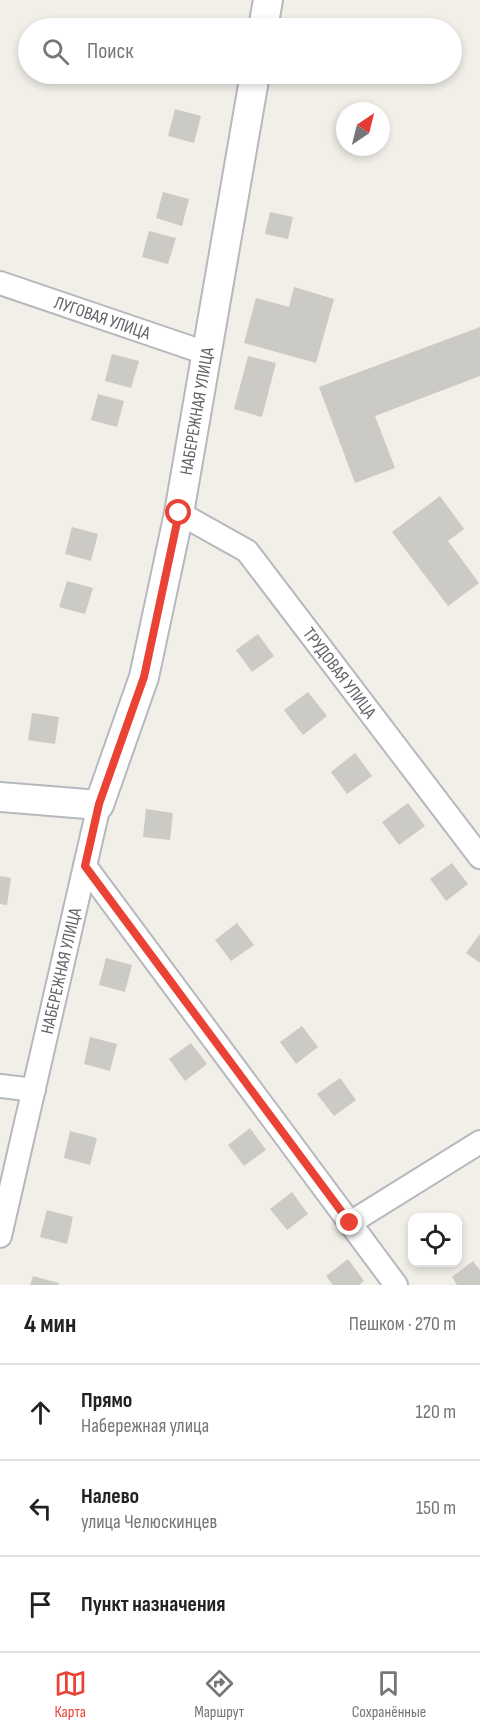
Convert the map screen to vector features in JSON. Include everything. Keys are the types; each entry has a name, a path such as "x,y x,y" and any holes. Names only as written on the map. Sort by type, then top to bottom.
{"street":[{"path":"265,18 268,0"},
{"name":"НАБЕРЕЖНАЯ УЛИЦА","path":"0,1236 99,804 144,677 179,513 253,84"},
{"name":"ЛУГОВАЯ УЛИЦА","path":"0,283 206,353"},
{"name":"ТРУДОВАЯ УЛИЦА","path":"179,513 247,551 480,858"},
{"path":"0,797 99,804"},
{"path":"85,866 396,1285"},
{"path":"0,1086 34,1090"},
{"path":"350,1223 480,1142"}],"building":[{"path":"175,109 201,116 194,143 168,136"},
{"path":"163,192 189,199 182,226 156,218"},
{"path":"270,212 293,217 288,239 265,234"},
{"path":"149,231 176,238 168,264 142,257"},
{"path":"294,287 334,299 316,363 244,343 256,298 289,307"},
{"path":"480,327 480,376 375,416 395,468 355,483 319,387"},
{"path":"112,354 139,361 131,388 105,381"},
{"path":"248,356 276,363 262,417 234,409"},
{"path":"98,394 124,401 117,427 91,420"},
{"path":"440,496 464,529 448,541 479,583 448,606 392,532"},
{"path":"72,527 98,534 91,561 65,554"},
{"path":"67,581 93,588 85,614 59,607"},
{"path":"258,634 274,656 252,672 236,650"},
{"path":"308,692 327,716 303,735 284,710"},
{"path":"32,713 59,717 55,744 28,740"},
{"path":"355,753 372,776 347,794 331,772"},
{"path":"408,803 425,826 399,845 382,822"},
{"path":"146,809 173,813 170,840 143,837"},
{"path":"452,863 468,884 446,901 430,879"},
{"path":"0,876 11,878 7,905 0,904"},
{"path":"237,923 254,945 231,961 215,940"},
{"path":"480,934 480,963 466,953"},
{"path":"106,958 132,965 125,992 99,985"},
{"path":"302,1026 318,1047 296,1064 280,1042"},
{"path":"90,1037 117,1044 110,1071 84,1064"},
{"path":"191,1043 207,1064 185,1081 169,1059"},
{"path":"340,1078 356,1100 334,1116 317,1094"},
{"path":"250,1128 266,1150 244,1166 228,1145"},
{"path":"70,1131 97,1138 90,1165 64,1158"},
{"path":"292,1192 308,1214 287,1230 270,1209"},
{"path":"47,1210 73,1217 67,1244 40,1237"},
{"path":"348,1259 364,1281 359,1285 333,1285 326,1276"},
{"path":"473,1261 480,1270 480,1285 457,1285 452,1277"},
{"path":"33,1276 59,1283 58,1285 30,1285"}],"route":[{"path":"179,513 144,677 99,804 85,866 350,1223"}]}
